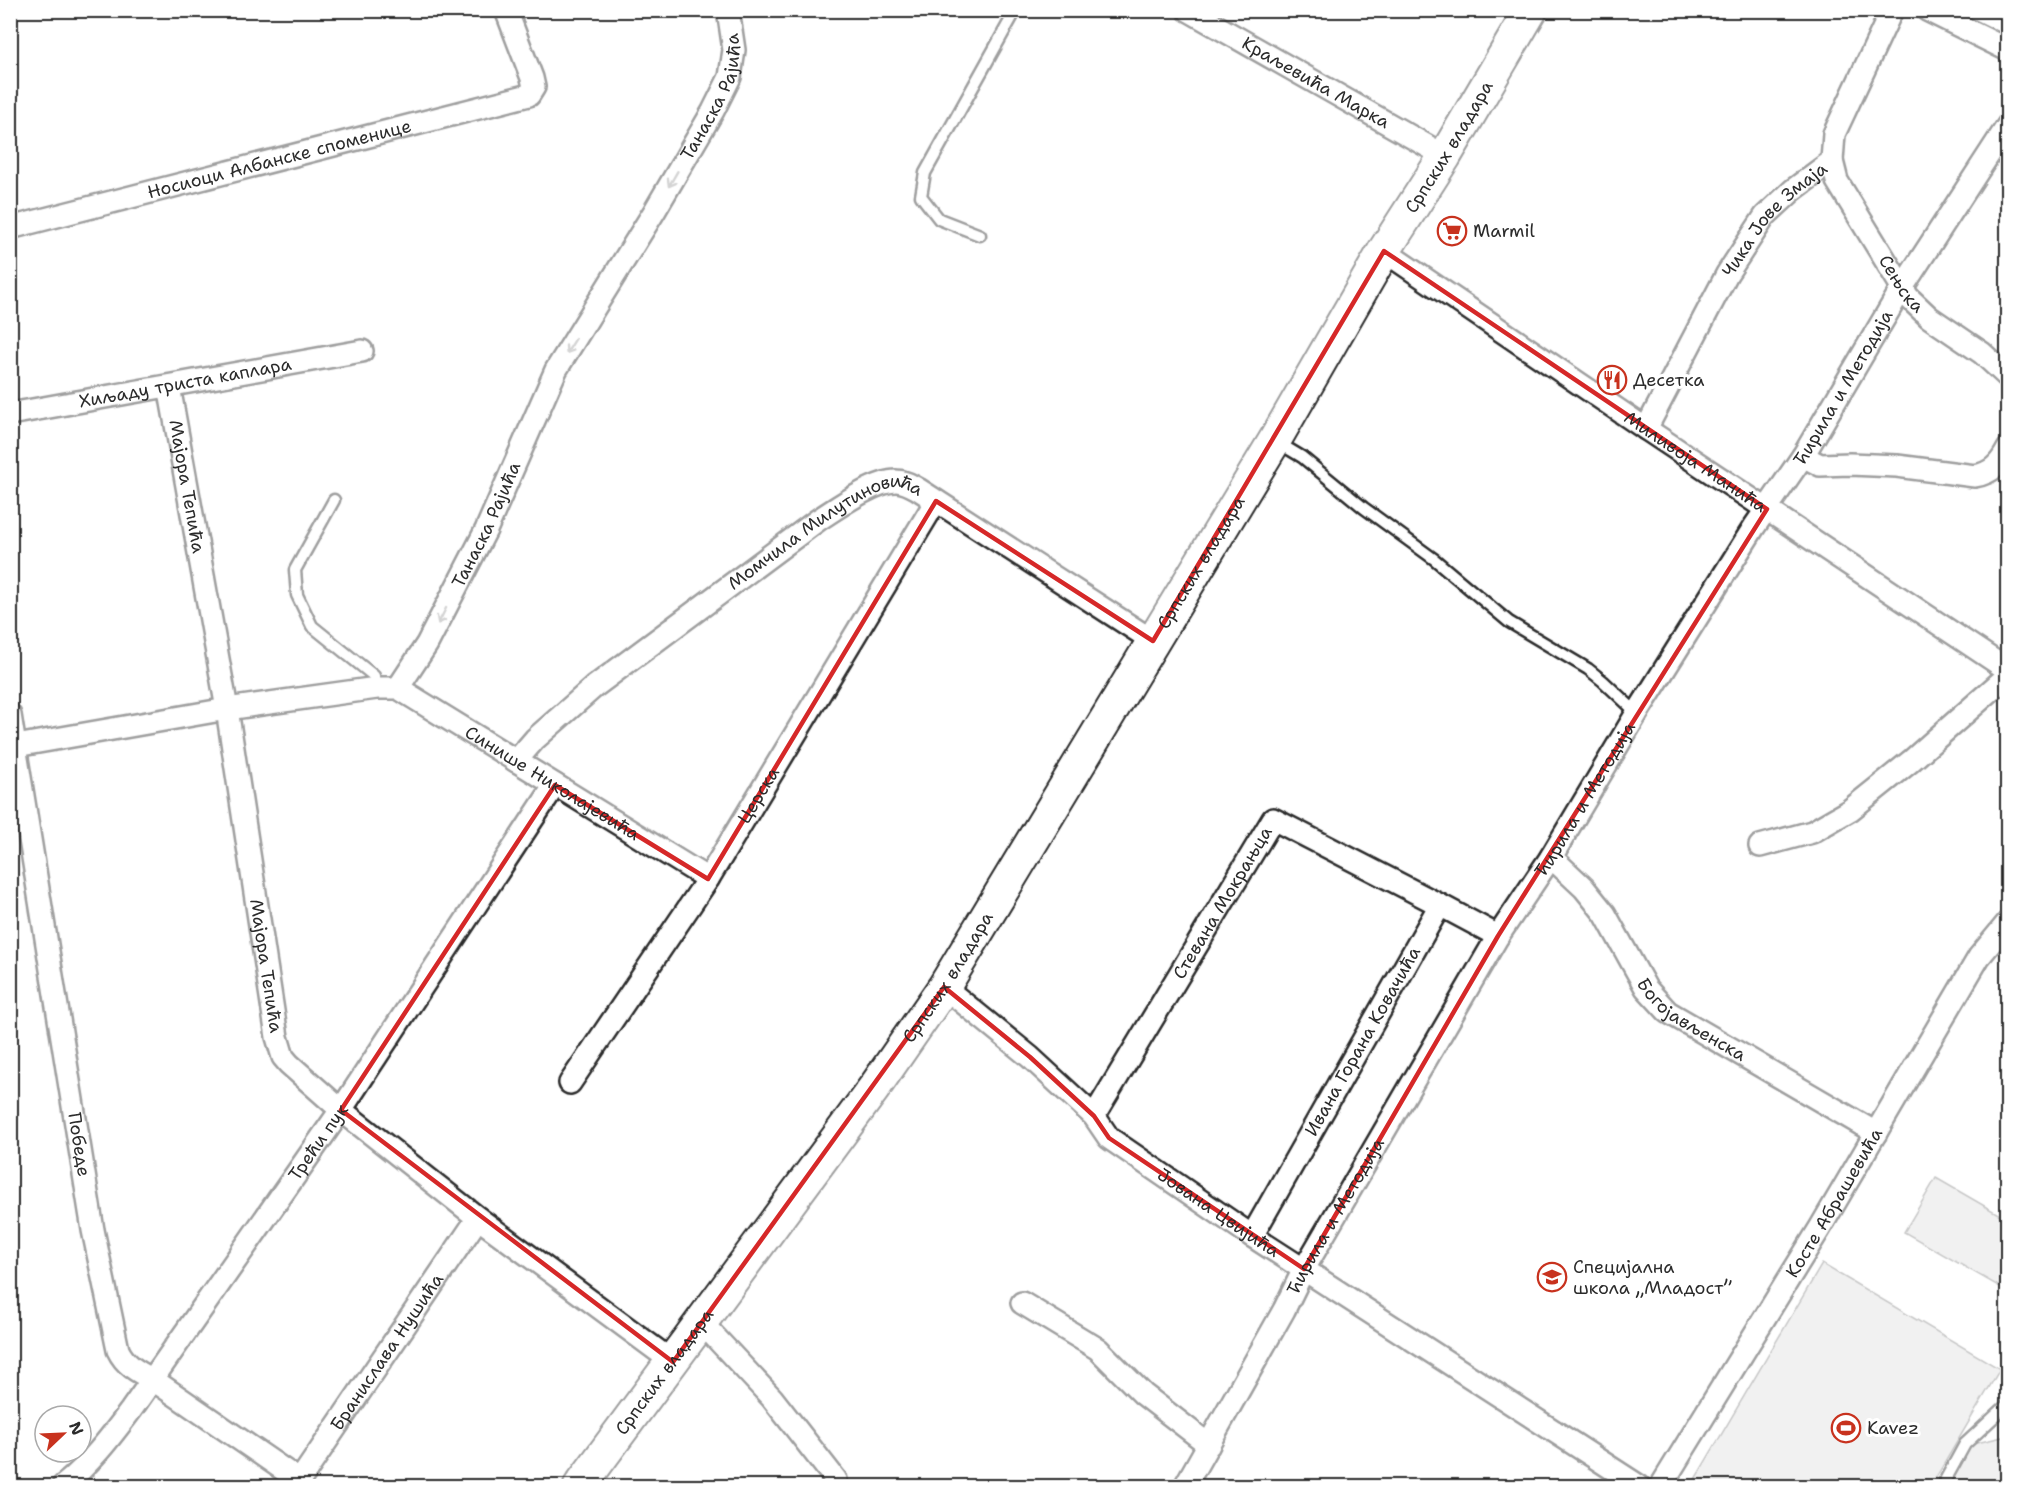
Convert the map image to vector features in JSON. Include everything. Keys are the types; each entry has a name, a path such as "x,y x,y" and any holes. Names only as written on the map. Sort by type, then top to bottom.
{"main road":[{"name":"Српских владара","path":"580,1486 674,1362 874,1088 944,987 1275,440 1384,251 1445,156 1531,10"}],"street":[{"name":"Носиоци Албанске споменице","path":"10,228 525,97 533,92 534,87 506,10"},
{"name":"Танаска Рајића","path":"388,688 427,645 486,530 556,370 654,212 730,77 734,50 728,10"},
{"name":"Краљевића Марка","path":"1188,10 1445,156"},
{"name":"Чика Јове Змаја","path":"1646,429 1727,274 1765,216 1793,190 1832,161 1834,134 1892,10"},
{"path":"1927,10 2007,50"},
{"name":"Ћирила и Методија","path":"1185,1486 1284,1310 1304,1269 1498,936 1551,857 1637,713 1803,456 1902,288 2007,125"},
{"name":"Сењска","path":"1832,161 1837,181 1908,297 1924,313 1982,353 2007,377"},
{"name":"Миливоја Манића","path":"1384,251 2007,672 2005,678 1911,761 1850,810 1812,832 1760,846"},
{"name":"Хиљаду триста каплара","path":"10,414 362,351"},
{"name":"Мајора Тепића","path":"168,386 227,709 279,1047 289,1064 341,1110 478,1218 674,1362"},
{"path":"1803,456 1820,465 1897,466 1975,476 1994,470 2007,449"},
{"name":"Момчила Милутиновића","path":"516,761 535,739 594,687 818,520 850,500 889,482 909,484 1153,641"},
{"name":"Церска","path":"570,1083 708,879 936,501"},
{"path":"13,747 227,709 388,688"},
{"name":"Синише Николајевића","path":"388,688 516,761 708,879"},
{"name":"Победе","path":"10,715 13,747 93,1230 118,1350 128,1366 152,1379 297,1485"},
{"name":"Трећи пук","path":"63,1486 84,1469 106,1444 341,1110 555,785"},
{"name":"Стевана Мокрањца","path":"1094,1116 1273,819 1440,905"},
{"name":"Богојављенска","path":"1551,857 1584,888 1605,914 1646,988 1668,1012 1876,1133"},
{"path":"1440,905 1498,936"},
{"name":"Ивана Горана Ковачића","path":"1252,1236 1440,905"},
{"name":"Косте Абрашевића","path":"1661,1486 1876,1133 1979,957 2007,922"},
{"name":"Јована Цвијића","path":"944,987 1030,1058 1094,1116 1109,1138 1252,1236 1639,1486"},
{"name":"Бранислава Нушића","path":"297,1485 478,1218"},
{"path":"1022,1303 1098,1349 1143,1395 1209,1445"},
{"path":"702,1323 772,1398 836,1480 836,1486"}],"lane":[{"path":"980,235 939,219 921,196 925,173 1016,10"},
{"path":"1275,440 1302,457 1509,622 1588,669 1637,713"},
{"path":"334,500 295,570 297,595 312,626 388,688"},
{"path":"1942,1486 1965,1444 2007,1404"}],"highlighted area":[{"path":"1384,251 1767,509 1498,936 1304,1269 1109,1138 1094,1116 1030,1057 944,987 673,1362 341,1110 555,785 708,879 936,501 1153,641"}],"shaded area":[{"path":"1936,1178 2007,1219 2007,1291 1904,1232"},
{"name":"Kavez","path":"1822,1264 2000,1369 1931,1486 1691,1486"},
{"path":"2007,1436 2007,1486 1946,1486 1968,1445"}],"place":[{"name":"Marmil","path":"1452,231"},
{"name":"Десетка","path":"1612,380"},
{"name":"Специјална школа „Младост”","path":"1552,1277"},
{"name":"Kavez","path":"1846,1428"}]}
